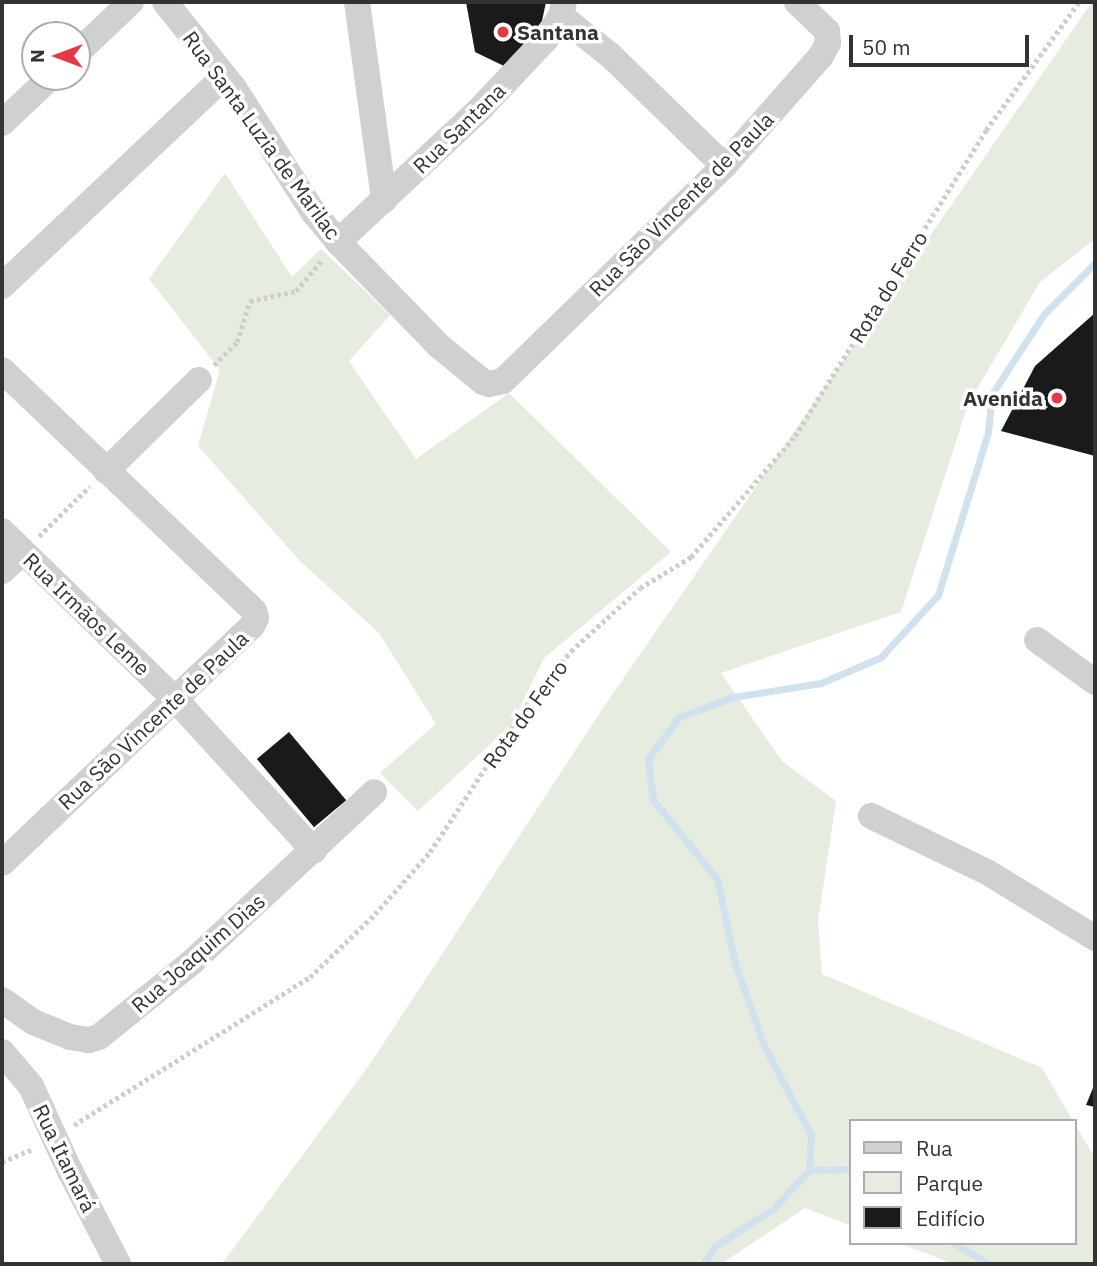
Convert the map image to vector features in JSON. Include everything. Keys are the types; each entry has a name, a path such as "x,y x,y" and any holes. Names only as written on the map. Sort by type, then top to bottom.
{"street":[{"path":"91,40 131,2"},
{"name":"Rua Santa Luzia de Marilac","path":"165,2 244,103 314,213 338,242 438,345 483,382"},
{"path":"357,2 384,200"},
{"name":"Rua São Vincente de Paula","path":"483,382 496,384 503,381 724,166 821,56 828,44 827,31 797,2"},
{"path":"563,9 724,166"},
{"name":"Rua Santana","path":"338,242 480,108 546,39 563,9"},
{"path":"2,286 223,78"},
{"path":"2,123 36,91"},
{"name":"Rua São Vincente de Paula","path":"2,370 254,611 256,618 252,626 2,863"},
{"path":"106,471 199,380"},
{"name":"Rua Irmãos Leme","path":"2,531 174,698 314,850"},
{"path":"2,572 23,552"},
{"path":"1037,640 1095,682"},
{"name":"Rua Joaquim Dias","path":"2,1000 33,1022 70,1037 89,1040 99,1037 192,962 374,792"},
{"path":"871,816 987,872 1095,939"},
{"name":"Rua Itamará","path":"2,1052 31,1086 70,1171 118,1264"},
{"path":"94,1264 101,1230"}],"path":[{"name":"Rota do Ferro","path":"71,1127 310,977 384,904 430,852 530,700 571,651 640,588 691,557 795,436 986,130 1079,2"},
{"path":"199,380 237,342 250,301 296,291 338,242"},
{"path":"23,552 106,471"},
{"path":"2,1162 38,1146"}],"green space":[{"path":"1092,2 1095,2 1095,242 1091,242 1040,282 968,404 901,612 721,673 782,761 836,801 818,921 822,974 1042,1068 1072,1119 848,1119 848,1224 805,1208 721,1264 222,1264 370,1064 607,702"},
{"path":"225,173 292,277 321,249 390,315 349,361 416,459 509,393 671,552 544,658 512,724 418,811 380,773 436,724 379,633 300,561 198,446 220,370 149,279"},
{"path":"1076,1126 1095,1158 1095,1264 954,1264 904,1245 1076,1245"}],"building":[{"name":"Santana","path":"466,2 546,2 542,21 506,67 475,52"},
{"name":"Avenida","path":"1095,313 1095,456 1001,431 1035,366"},
{"path":"289,732 346,800 314,827 257,759"},
{"path":"1095,1083 1095,1107 1086,1105"}],"waterway":[{"path":"809,1170 811,1135 764,1046 735,963 717,879 653,800 648,759 679,717 733,697 821,683 881,657 938,595 988,432 992,394 1044,314 1095,263"},
{"path":"703,1264 715,1246 773,1209 809,1170 848,1169"},
{"path":"957,1245 989,1264"}],"place":[{"name":"Santana","path":"503,32"},
{"name":"Avenida","path":"1057,398"}]}
